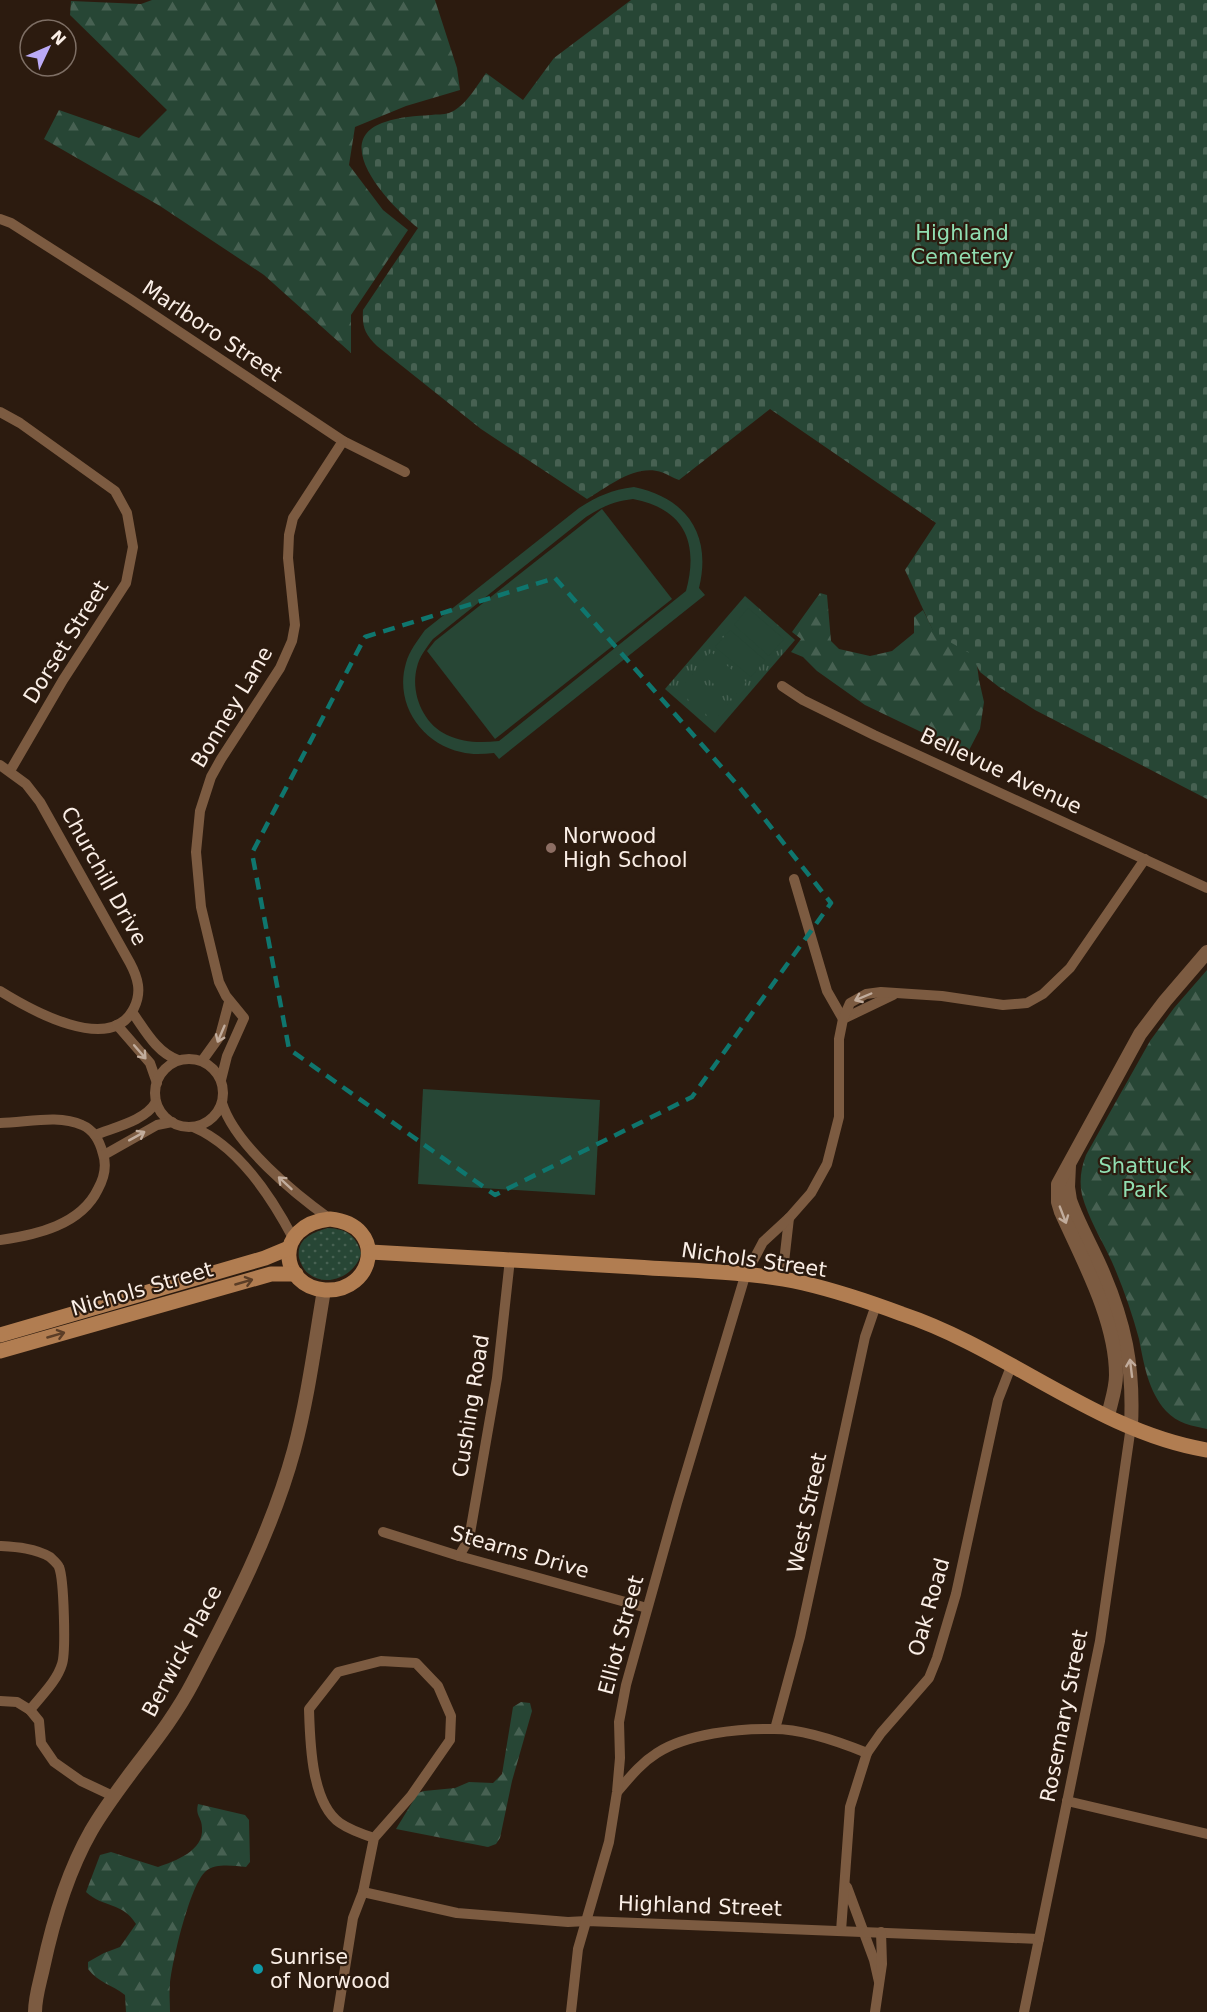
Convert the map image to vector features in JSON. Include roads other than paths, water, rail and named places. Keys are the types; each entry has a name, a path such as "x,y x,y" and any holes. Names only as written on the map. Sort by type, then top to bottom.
{"main road":[{"path":"330,1219 347,1222 357,1228 363,1234 370,1252 365,1269 359,1277 341,1287 324,1290 308,1284 296,1274 289,1261 291,1243 303,1227 311,1222 330,1219"},
{"name":"Nichols Street","path":"0,1351 24,1336 265,1258 291,1243"},
{"name":"Nichols Street","path":"370,1252 510,1259 746,1276 822,1288 876,1305 961,1337 1108,1416 1177,1443 1207,1450"},
{"name":"Nichols Street","path":"0,1335 24,1336 271,1274 296,1274"}],"street":[{"name":"Marlboro Street","path":"0,219 11,223 120,293 342,441 405,472"},
{"name":"Dorset Street","path":"0,412 20,423 115,491 127,513 133,547 126,583 5,768"},
{"name":"Bonney Lane","path":"221,1080 227,1056 244,1018 229,1002 219,982 201,907 196,852 200,811 216,768 233,738 280,668 292,641 295,625 288,558 289,535 293,518 342,441"},
{"name":"Bellevue Avenue","path":"782,686 803,700 874,735 1207,888"},
{"name":"Churchill Drive","path":"5,768 26,784 40,802 130,963 139,989 138,997 124,1019"},
{"path":"794,879 827,991 843,1019 893,995 942,996 1003,1005 1027,1004 1049,989 1070,968 1145,859"},
{"path":"1108,1416 1116,1374 1113,1350 1070,1200 1068,1173 1070,1160 1140,1034 1207,952"},
{"path":"0,991 38,1013 69,1024 91,1028 124,1019"},
{"path":"202,1061 220,1036 229,1002"},
{"path":"124,1019 166,1055 178,1060"},
{"path":"124,1019 150,1063 156,1083 156,1102 163,1114 172,1122 193,1127 217,1140 233,1154 272,1203 291,1243"},
{"name":"Elliot Street","path":"571,2012 578,1949 609,1842 618,1792 619,1722 626,1685 647,1608 746,1276 764,1242 789,1218 820,1180 832,1148 839,1117 839,1039 843,1019"},
{"path":"156,1083 164,1069 178,1060 189,1058 202,1061 214,1068 221,1080 222,1103 228,1119 259,1157 296,1193 330,1219"},
{"path":"95,1135 140,1117 156,1102"},
{"path":"193,1127 211,1119 222,1103"},
{"path":"0,1123 64,1121 83,1125 95,1135 104,1155 104,1173 100,1186 81,1211 48,1230 0,1240"},
{"path":"104,1155 157,1125 172,1122"},
{"path":"782,1280 789,1218"},
{"path":"1085,1249 1113,1299 1127,1344 1132,1389 1131,1426"},
{"name":"Cushing Road","path":"459,1556 469,1539 497,1378 510,1259"},
{"name":"Berwick Place","path":"35,2012 51,1927 77,1860 91,1831 166,1727 192,1685 232,1606 267,1528 288,1471 299,1428 324,1290"},
{"name":"West Street","path":"775,1729 800,1637 865,1337 876,1305"},
{"name":"Oak Road","path":"841,1931 850,1807 867,1753 881,1733 929,1678 937,1658 956,1594 998,1400 1012,1364"},
{"name":"Rosemary Street","path":"1024,2012 1102,1625 1131,1426"},
{"name":"Stearns Drive","path":"383,1532 459,1556 647,1608"},
{"path":"0,1546 35,1551 50,1557 59,1566 64,1652 62,1665 50,1686 30,1710"},
{"path":"338,2012 354,1918 363,1892 374,1838 411,1796 450,1740 451,1716 438,1686 416,1663 381,1661 338,1672 309,1709 310,1748 321,1800 338,1822 353,1831 374,1838"},
{"path":"0,1701 17,1702 30,1710 39,1722 42,1743 54,1762 81,1781 115,1797"},
{"path":"618,1792 642,1764 659,1751 709,1734 775,1729 843,1743 867,1753"},
{"path":"1067,1801 1207,1834"},
{"name":"Oak Road","path":"845,1878 874,1960 879,1982"},
{"name":"Highland Street","path":"363,1892 457,1913 568,1922 1040,1939"},
{"path":"875,2012 882,1964 881,1932"}],"place":[{"name":"Norwood High School","path":"551,848"},
{"name":"Sunrise of Norwood","path":"258,1969"}],"park label":[{"name":"Highland Cemetery","path":"962,245"},
{"name":"Shattuck Park","path":"1145,1178"}]}
